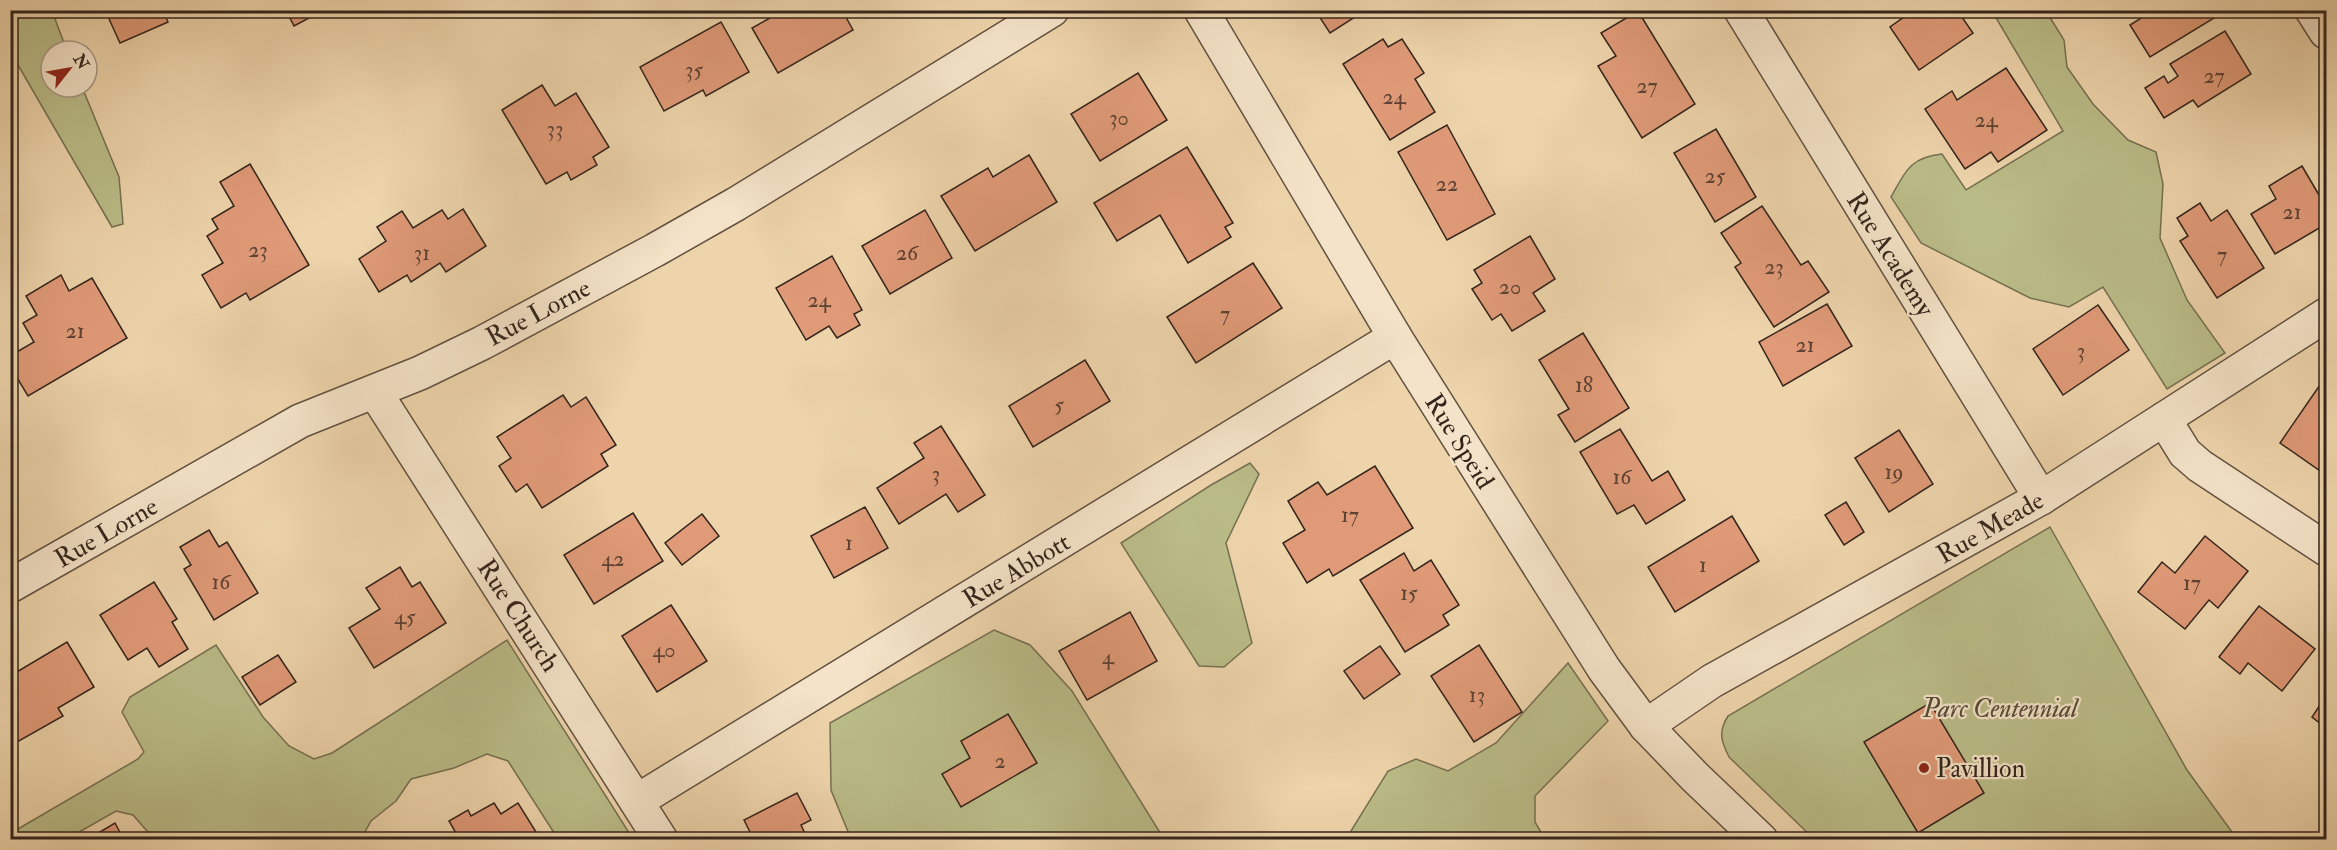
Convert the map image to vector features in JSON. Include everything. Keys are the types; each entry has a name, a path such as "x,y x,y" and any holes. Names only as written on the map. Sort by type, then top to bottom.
{"street":[{"name":"Rue Lorne","path":"10,586 300,421 375,392 482,343 655,250 746,198 1052,10"},
{"name":"Rue Speid","path":"1201,10 1395,337 1604,669 1646,726 1761,840"},
{"name":"Rue Academy","path":"1741,10 2041,498"},
{"path":"2312,10 2326,32"},
{"name":"Rue Meade","path":"1646,726 1712,681 2041,498 2326,315"},
{"name":"Rue Abbott","path":"638,801 1395,337"},
{"name":"Rue Church","path":"375,392 661,840"},
{"path":"2164,419 2185,453 2200,466 2326,549"}],"green space":[{"path":"10,11 52,11 62,39 39,39 39,99 87,99 119,177 123,224 112,227 11,53"},
{"path":"1992,11 2046,11 2064,40 2067,67 2093,104 2128,140 2156,152 2163,184 2160,238 2187,300 2225,353 2167,389 2103,287 2069,307 2030,298 1921,243 1891,197 1905,173 1922,158 1942,154 1966,190 2063,131"},
{"path":"1250,463 1259,474 1226,543 1252,643 1224,667 1199,666 1121,543 1211,485"},
{"name":"Parc Centennial","path":"2050,527 2187,770 2237,839 1814,839 1729,757 1722,737 1728,716"},
{"path":"994,630 1030,645 1072,691 1164,839 851,839 831,790 830,723"},
{"path":"507,640 633,839 558,839 508,761 487,754 454,768 411,779 396,801 371,821 361,839 154,839 133,815 116,811 67,839 11,839 11,833 138,759 144,752 122,712 130,697 216,645 263,717 289,746 314,759 332,753"},
{"path":"1568,663 1608,721 1535,796 1535,822 1545,839 1346,839 1388,771 1416,759 1448,771 1496,743"}],"building":[{"path":"105,10 163,10 168,22 120,43"},
{"path":"286,10 324,10 294,26"},
{"path":"765,10 842,10 853,30 778,73 752,28 770,18"},
{"path":"861,10 879,10 866,18"},
{"path":"1315,10 1366,10 1330,33"},
{"path":"1914,10 1957,10 1973,33 1919,70 1890,27"},
{"path":"2154,10 2216,10 2219,15 2150,57 2130,25"},
{"path":"1638,11 1695,104 1642,138 1598,66 1616,56 1601,33"},
{"path":"721,22 749,72 706,96 703,90 664,111 640,67"},
{"path":"2225,31 2251,74 2198,107 2193,100 2164,118 2145,88 2164,76 2168,83 2178,76 2170,64"},
{"path":"1383,39 1388,47 1402,39 1424,73 1415,79 1435,112 1390,140 1343,64"},
{"path":"2006,68 2047,130 1998,162 1991,152 1965,169 1925,109 1952,91 1957,100"},
{"path":"1138,73 1167,120 1100,161 1071,114"},
{"path":"542,85 555,106 576,93 609,147 593,157 597,165 571,180 567,172 546,184 502,110"},
{"path":"1447,125 1495,214 1447,240 1398,152"},
{"path":"1716,129 1756,197 1715,222 1674,153"},
{"path":"1187,147 1233,223 1225,227 1231,237 1188,263 1160,215 1117,241 1094,203"},
{"path":"1029,155 1057,202 975,251 941,196 988,168 993,177"},
{"path":"250,164 309,265 250,300 246,293 221,308 202,275 223,263 207,236 218,229 212,219 234,206 220,182"},
{"path":"2302,166 2326,207 2326,224 2275,254 2251,214 2276,199 2269,186"},
{"path":"2200,203 2211,221 2227,210 2264,268 2217,298 2180,241 2188,236 2177,218"},
{"path":"1762,206 1801,265 1808,261 1829,292 1774,327 1735,267 1741,263 1721,233"},
{"path":"463,209 486,246 446,272 440,263 411,282 407,275 379,292 359,259 386,241 377,227 402,211 413,228 442,210 448,219"},
{"path":"925,210 952,258 890,294 862,246"},
{"path":"1530,236 1555,279 1533,293 1545,311 1512,331 1501,314 1492,320 1472,289 1482,283 1474,270"},
{"path":"832,256 862,310 854,314 860,325 837,338 829,326 806,340 776,288"},
{"path":"1253,263 1282,308 1196,363 1167,317"},
{"path":"61,275 69,291 92,278 127,338 28,396 10,366 10,356 34,342 23,323 37,315 26,296"},
{"path":"1827,304 1852,346 1783,386 1759,342"},
{"path":"2098,305 2129,350 2063,395 2033,349"},
{"path":"1583,333 1629,408 1575,442 1558,415 1569,409 1539,360"},
{"path":"1085,360 1110,401 1033,447 1009,406"},
{"path":"2322,382 2326,386 2326,475 2280,443"},
{"path":"563,395 571,407 586,397 616,445 601,454 608,466 542,508 527,484 516,492 499,466 511,458 497,437"},
{"path":"941,426 985,495 958,512 946,494 899,524 877,488 924,458 914,443"},
{"path":"1620,429 1652,481 1668,471 1685,500 1646,524 1634,505 1617,514 1580,452"},
{"path":"1899,430 1933,484 1889,512 1855,458"},
{"path":"1375,466 1413,528 1333,576 1329,569 1307,583 1283,543 1305,530 1288,501 1318,482 1327,495"},
{"path":"1846,502 1864,532 1844,545 1825,515"},
{"path":"865,507 888,548 834,578 811,536"},
{"path":"633,513 663,561 594,604 564,555"},
{"path":"702,514 719,536 682,565 665,543"},
{"path":"1732,516 1759,561 1675,612 1648,567"},
{"path":"209,530 219,547 227,542 258,593 214,620 184,569 191,565 180,547"},
{"path":"2205,536 2248,571 2218,608 2209,600 2185,629 2138,592 2162,562 2175,573"},
{"path":"1404,553 1414,571 1431,560 1459,605 1443,615 1449,625 1405,652 1360,580"},
{"path":"400,567 412,587 420,582 446,623 374,668 349,628 380,609 366,588"},
{"path":"154,582 177,619 172,622 188,649 159,667 147,648 128,660 100,615"},
{"path":"671,605 707,661 657,692 622,636"},
{"path":"2259,606 2315,649 2282,691 2248,663 2240,674 2219,657"},
{"path":"1130,612 1157,661 1087,700 1059,651"},
{"path":"67,642 94,687 58,708 63,716 10,746 10,676"},
{"path":"1479,645 1522,712 1474,742 1431,676"},
{"path":"1380,646 1400,674 1364,699 1344,671"},
{"path":"278,655 296,682 260,705 242,677"},
{"path":"2326,696 2326,728 2312,717"},
{"name":"Pavillion","path":"1930,703 1984,793 1918,833 1864,742"},
{"path":"1008,714 1037,763 961,807 942,774 970,758 961,741"},
{"path":"797,793 811,820 801,825 808,840 754,840 744,820"},
{"path":"494,803 501,814 518,803 541,840 479,840 477,837 474,840 460,840 449,821 468,810 471,816"},
{"path":"115,823 124,840 88,840 100,832"}],"place":[{"name":"Pavillion","path":"1924,768"}]}
